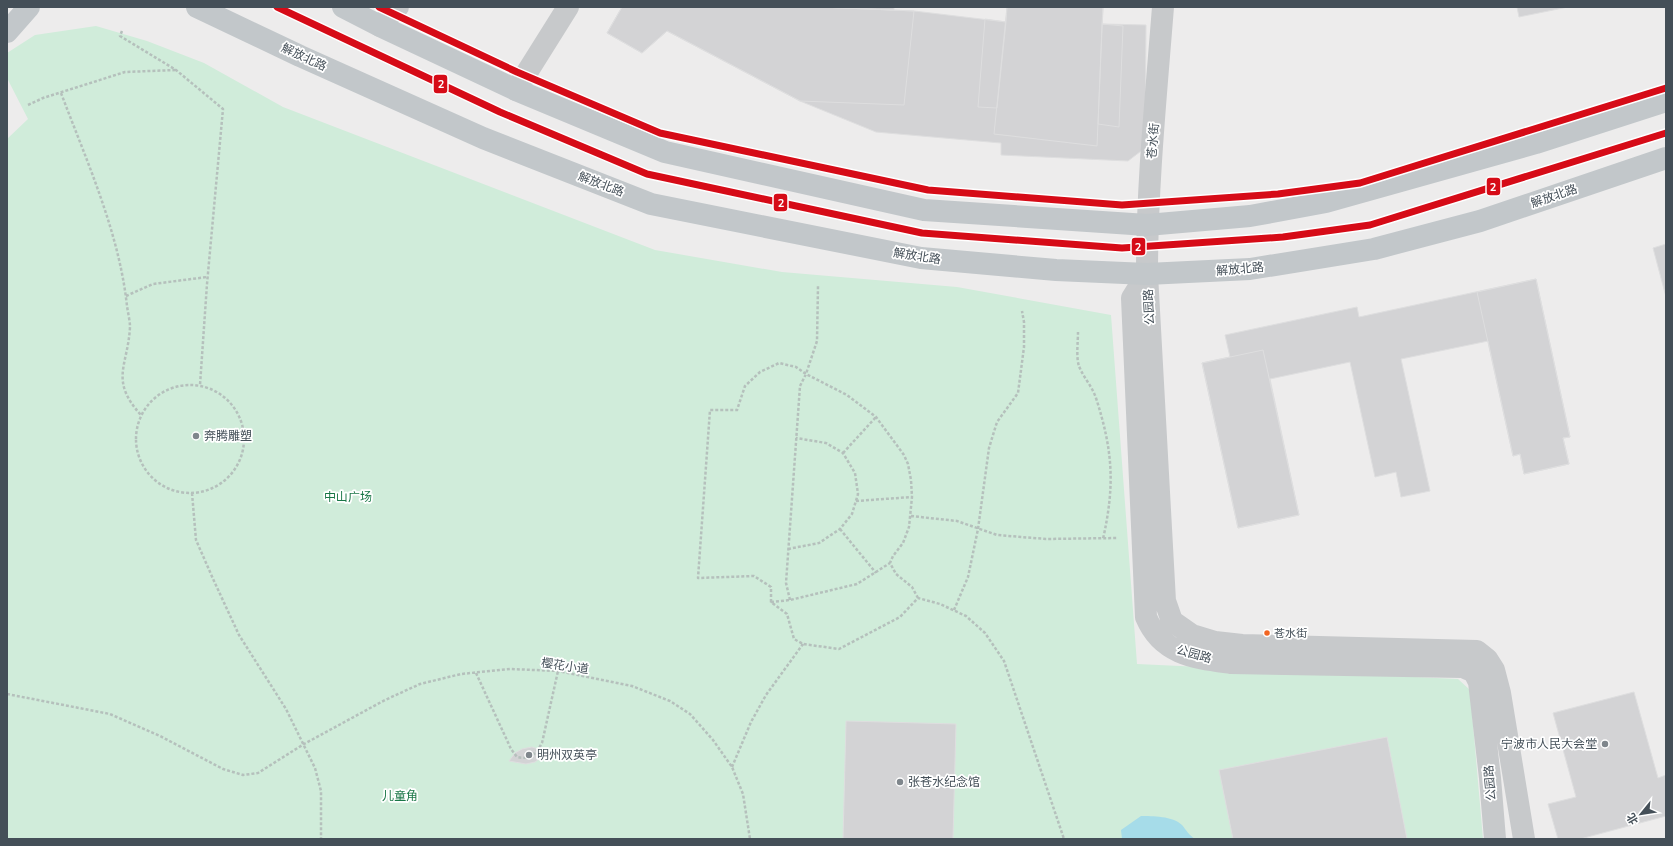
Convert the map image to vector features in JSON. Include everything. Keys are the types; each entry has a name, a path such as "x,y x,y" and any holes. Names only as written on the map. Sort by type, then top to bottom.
{"main road":[{"path":"7,32 29,7"},
{"name":"解放北路","path":"197,7 300,56 483,138 651,204 921,258 1056,270 1147,274 1250,269 1374,249 1480,221 1666,158"},
{"path":"343,7 516,90 665,152 924,210 1147,225 1250,216 1326,202 1536,143 1666,102"}],"street":[{"path":"380,26 398,7"},
{"path":"516,90 568,7"},
{"name":"苍水街","path":"1147,274 1147,225 1163,7"},
{"name":"公园路","path":"1147,274 1132,298 1146,617 1152,630 1172,649 1204,659 1231,663 1463,667 1474,672 1479,682 1490,778 1495,839"},
{"name":"公园路","path":"1147,274 1165,601 1172,621 1192,635 1215,642 1242,645 1476,651 1486,659 1494,670 1500,693 1524,839"}],"path":[{"path":"122,31 120,36 176,70 222,109 207,277 200,385"},
{"path":"28,105 43,98 125,72 176,70"},
{"path":"61,93 103,204 120,262 130,327 122,382 132,405 141,415"},
{"path":"126,296 153,284 207,277"},
{"path":"790,600 786,583 800,386 806,374 817,340 818,286"},
{"path":"954,610 968,577 978,529 989,448 997,422 1018,393 1024,347 1024,322 1022,311"},
{"path":"1078,332 1079,365 1095,396 1108,444 1111,464 1110,503 1103,539"},
{"path":"780,363 796,367 806,374 847,395 876,416 899,448 908,464 912,497 911,516 903,543 893,556 890,563 857,584 790,600 771,602 771,587 754,576 698,578 710,410 738,410 745,386 760,372 780,363"},
{"path":"190,384 200,385 218,392 230,401 238,413 243,427 245,442 242,456 235,471 223,483 208,490 192,493 175,491 160,484 148,473 140,460 136,445 136,430 141,415 149,402 161,392 175,386 190,384"},
{"path":"843,454 876,416"},
{"path":"788,549 819,543 840,529 852,514 858,494 855,473 843,454 826,443 796,438"},
{"path":"192,493 196,540 202,554 239,635 286,709 315,768 321,791 321,839"},
{"path":"856,501 912,497"},
{"path":"911,516 957,521 997,535 1046,539 1123,538"},
{"path":"840,529 876,573"},
{"path":"890,563 896,574 912,587 918,598 940,604 966,616 986,633 1004,661 1064,839"},
{"path":"771,602 787,614 794,639 803,644 839,649 900,617 918,598"},
{"path":"732,768 751,722 766,695 803,644"},
{"name":"樱花小道","path":"7,694 110,714 160,736 223,769 243,775 258,773 304,744 385,700 420,684 461,674 510,669 558,671 632,686 670,701 690,714 713,740 732,768 743,794 750,839"},
{"path":"476,673 511,749 517,757 521,758 528,757 536,753 542,743 558,671"}],"green space":[{"name":"中山广场","path":"96,26 147,41 204,63 283,107 655,250 782,272 957,287 1111,315 1137,664 1458,679 1470,690 1483,839 7,839 7,139 28,119 7,78 7,53 35,35"}],"water":[{"path":"1141,816 1162,817 1178,822 1195,839 1122,839 1121,830"}],"building":[{"path":"622,7 819,7 914,11 904,105 800,101 667,31 642,53 607,33"},
{"path":"622,7 819,7 914,11 1006,22 1007,7 1103,7 1102,24 1146,25 1145,148 1128,161 1001,155 1001,143 876,132 800,101 667,31 642,53 607,33"},
{"path":"819,7 894,7 894,10"},
{"path":"1007,7 1103,7 1097,146 994,134"},
{"path":"1517,7 1568,7 1519,17"},
{"path":"985,19 1006,22 997,108 978,107"},
{"path":"1102,24 1123,26 1119,127 1098,124"},
{"path":"1666,244 1666,297 1653,248"},
{"path":"1536,279 1570,437 1563,438 1569,464 1524,474 1520,454 1513,456 1488,341 1401,359 1430,491 1401,497 1396,472 1375,477 1350,362 1270,379 1299,515 1238,528 1202,363 1230,357 1225,335 1357,307 1359,317"},
{"path":"1536,279 1570,437 1563,438 1569,464 1524,474 1520,454 1513,456 1477,292"},
{"path":"1263,350 1299,515 1238,528 1202,363"},
{"name":"宁波市人民大会堂","path":"1634,692 1658,778 1666,775 1666,816 1580,839 1558,839 1548,804 1576,797 1553,713"},
{"name":"张苍水纪念馆","path":"846,721 956,724 953,839 843,839"},
{"path":"1387,737 1407,839 1233,839 1219,770"},
{"name":"明州双英亭","path":"532,747 541,750 544,753 543,756 535,762 526,764 509,761 515,753 522,749"}],"transit line":[{"name":"2","path":"277,7 500,112 647,174 922,233 1122,248 1283,237 1370,225 1666,133"},
{"name":"2","path":"379,7 517,72 660,133 928,190 1122,205 1278,194 1360,183 1666,88"}],"place":[{"name":"奔腾雕塑","path":"196,436"},
{"name":"苍水街","path":"1267,633"},
{"name":"宁波市人民大会堂","path":"1605,744"},
{"name":"明州双英亭","path":"529,755"},
{"name":"张苍水纪念馆","path":"900,782"}],"park label":[{"name":"儿童角","path":"400,796"}]}
